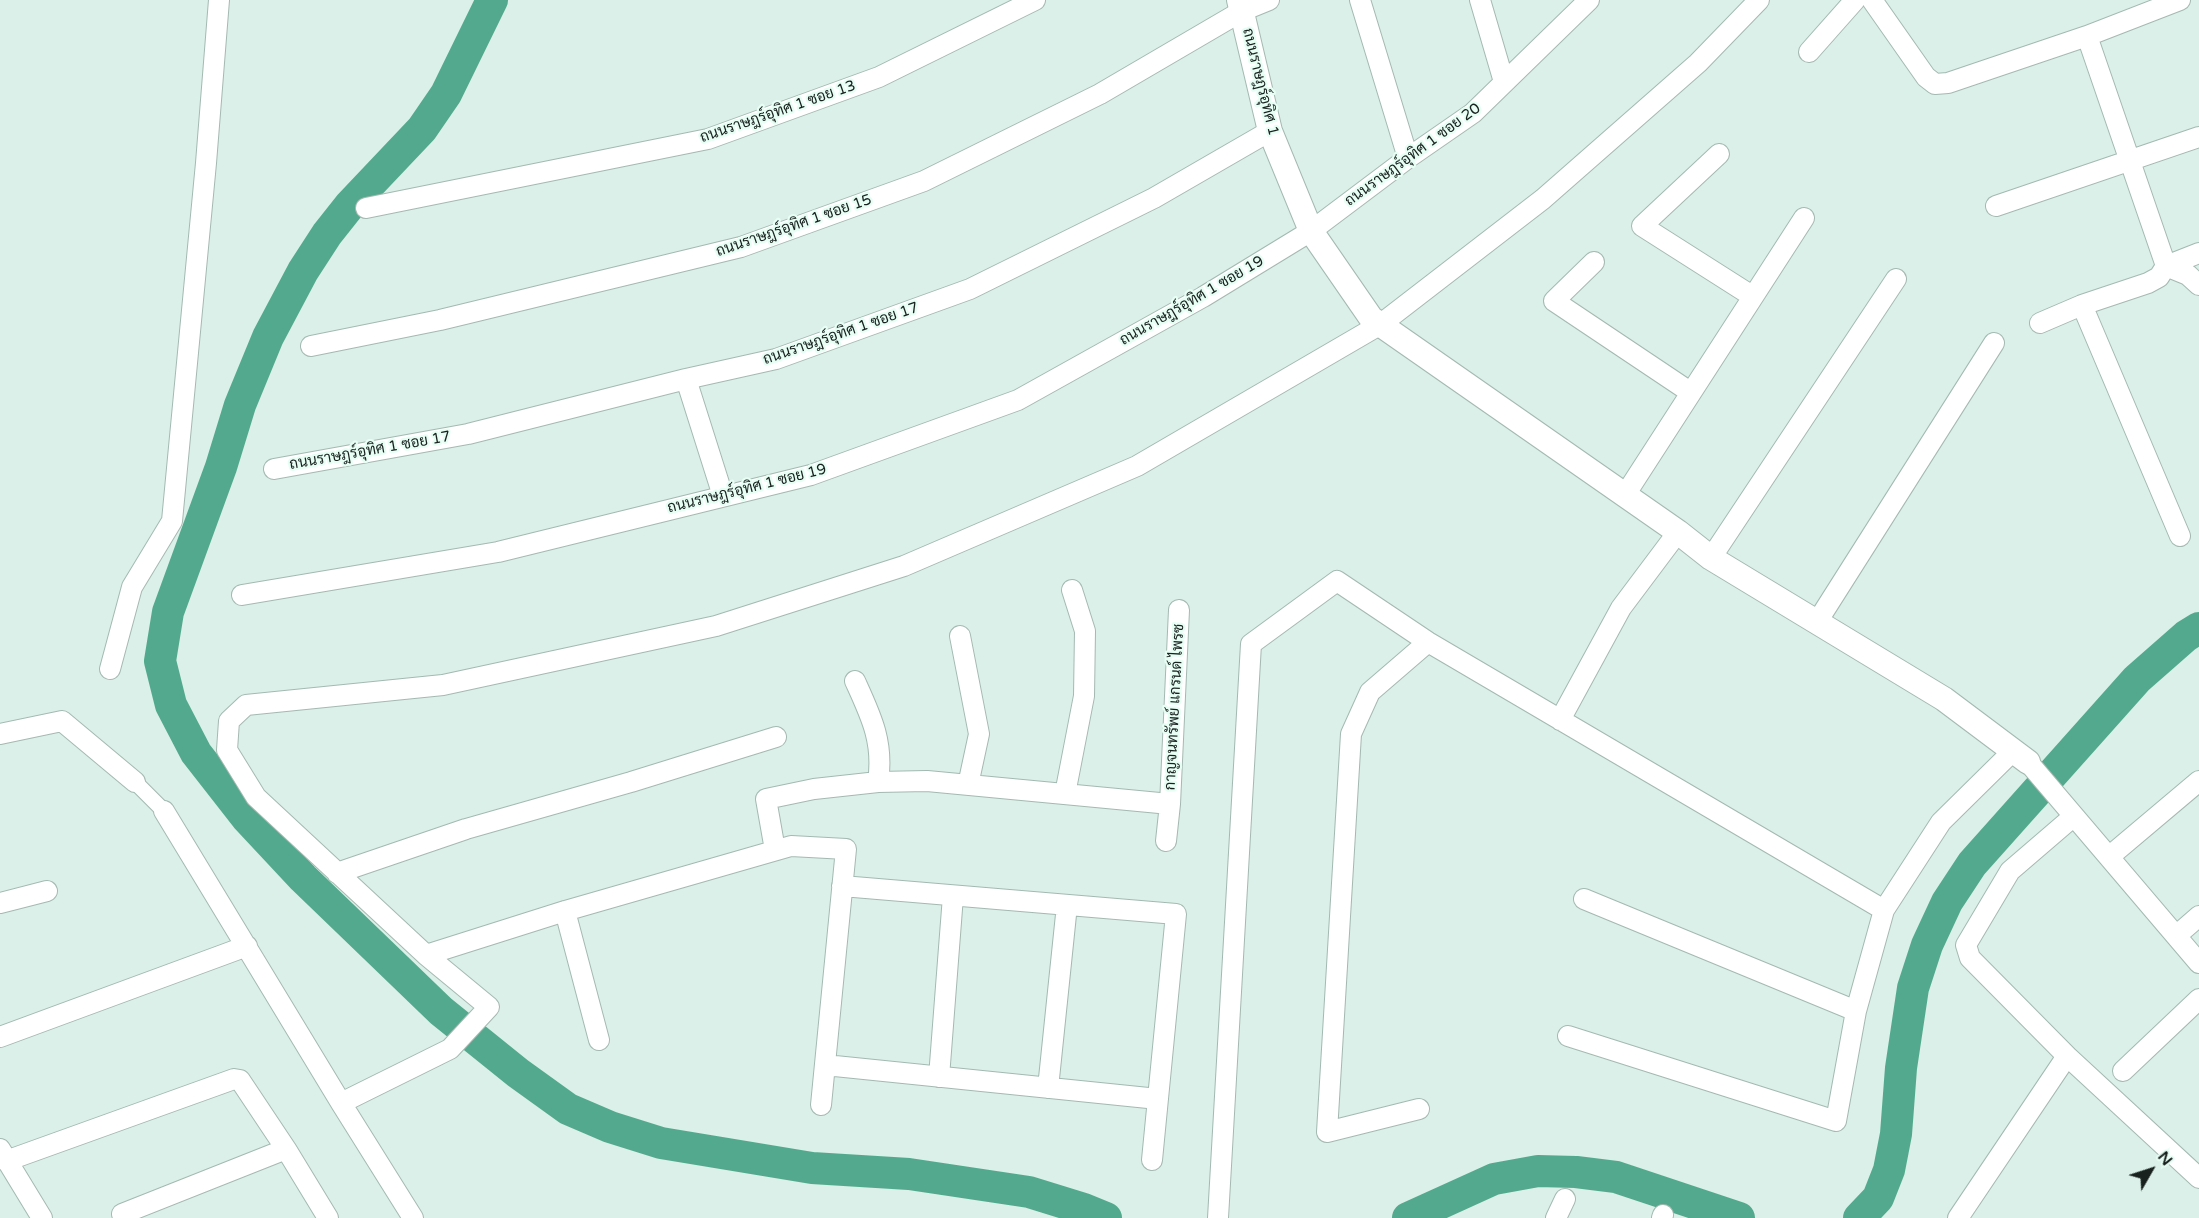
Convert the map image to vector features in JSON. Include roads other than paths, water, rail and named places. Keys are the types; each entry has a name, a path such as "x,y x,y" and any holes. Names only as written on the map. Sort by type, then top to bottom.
{"street":[{"path":"110,669 132,587 172,521 219,0"},
{"name":"ถนนราษฎร์อุทิศ 1 ซอย 13","path":"366,208 708,139 879,77 1035,0"},
{"name":"ถนนราษฎร์อุทิศ 1 ซอย 15","path":"311,346 452,317 752,243 924,181 1100,94 1241,5 1269,0"},
{"path":"1359,0 1408,158"},
{"path":"1480,0 1504,82"},
{"name":"ถนนราษฎร์อุทิศ 1 ซอย 20","path":"1311,231 1408,158 1473,113 1589,0"},
{"path":"341,1103 450,1049 489,1007 426,955 256,797 227,750 229,721 246,705 443,685 716,626 904,566 1137,466 1381,324 1543,200 1698,63 1759,0"},
{"path":"1809,52 1855,0"},
{"path":"1872,0 1926,77 1935,84 1948,83 2087,36 2180,0"},
{"name":"ถนนราษฎร์อุทิศ 1","path":"1241,5 1270,131 1311,231 1371,318 1678,532 1711,558 1944,699 2021,757"},
{"path":"2087,36 2166,266 2188,275 2199,285"},
{"name":"ถนนราษฎร์อุทิศ 1 ซอย 17","path":"274,469 468,434 686,379 776,359 970,289 1154,198 1270,131"},
{"path":"1996,206 2199,136"},
{"path":"1719,154 1642,226 1752,296"},
{"path":"1625,495 1804,218"},
{"name":"ถนนราษฎร์อุทิศ 1 ซอย 19","path":"242,595 498,552 811,475 1018,400 1203,297 1311,231"},
{"path":"2040,323 2082,305 2148,283 2159,277 2166,266 2199,253"},
{"path":"1594,262 1554,301 1690,392"},
{"path":"1711,558 1896,279"},
{"path":"2082,305 2181,536"},
{"path":"1817,622 1994,344"},
{"path":"686,379 723,496"},
{"path":"1560,720 1621,608 1678,532"},
{"path":"1218,1218 1251,644 1337,581 1428,642 1884,910"},
{"path":"1065,794 1084,696 1084,631 1072,590"},
{"name":"กาญจนทรัพย์ แกรนด์ ไพรซ","path":"1166,841 1170,804 1179,610"},
{"path":"960,636 979,734 968,785"},
{"path":"1419,1109 1327,1132 1351,734 1370,692 1428,642"},
{"path":"855,681 874,723 881,761 878,782"},
{"path":"0,734 62,721 135,782 164,811 413,1218"},
{"path":"337,873 466,829 631,782 776,737"},
{"path":"1568,1036 1836,1121 1856,1011 1884,910 1941,822 2021,757 2110,856 2199,963"},
{"name":"กาญจนทรัพย์ แกรนด์ ไพรซ","path":"775,850 766,799 814,789 878,782 927,781 1170,804"},
{"path":"2110,856 2199,781"},
{"path":"2074,816 2010,871 1966,945 1970,958 2067,1056 2199,1178"},
{"path":"426,955 565,911 775,850 791,846 846,849 821,1105"},
{"path":"842,886 1176,914 1152,1160"},
{"path":"0,903 47,891"},
{"path":"939,1077 953,896"},
{"path":"1584,899 1856,1011"},
{"path":"1048,1088 1067,905"},
{"path":"565,911 599,1040"},
{"path":"2176,936 2199,916"},
{"path":"0,1037 247,946"},
{"path":"2123,1071 2199,999"},
{"path":"1958,1218 2067,1056"},
{"path":"825,1065 1158,1099"},
{"path":"42,1218 3,1155 234,1079 240,1080 328,1218"},
{"path":"122,1215 286,1149"},
{"path":"1556,1218 1565,1199"}],"waterway":[{"path":"492,0 446,94 422,129 350,205 327,234 303,271 268,337 240,405 221,467 168,612 160,661 171,705 196,753 246,817 303,878 441,1011 518,1073 568,1109 610,1127 661,1143 812,1168 909,1174 1029,1192 1106,1218"},
{"path":"1859,1218 1878,1198 1889,1170 1896,1134 1901,1068 1913,988 1927,945 1947,902 1972,864 2137,679 2186,636 2199,628"},
{"path":"1408,1218 1494,1179 1538,1171 1576,1172 1616,1177 1739,1218"}]}
